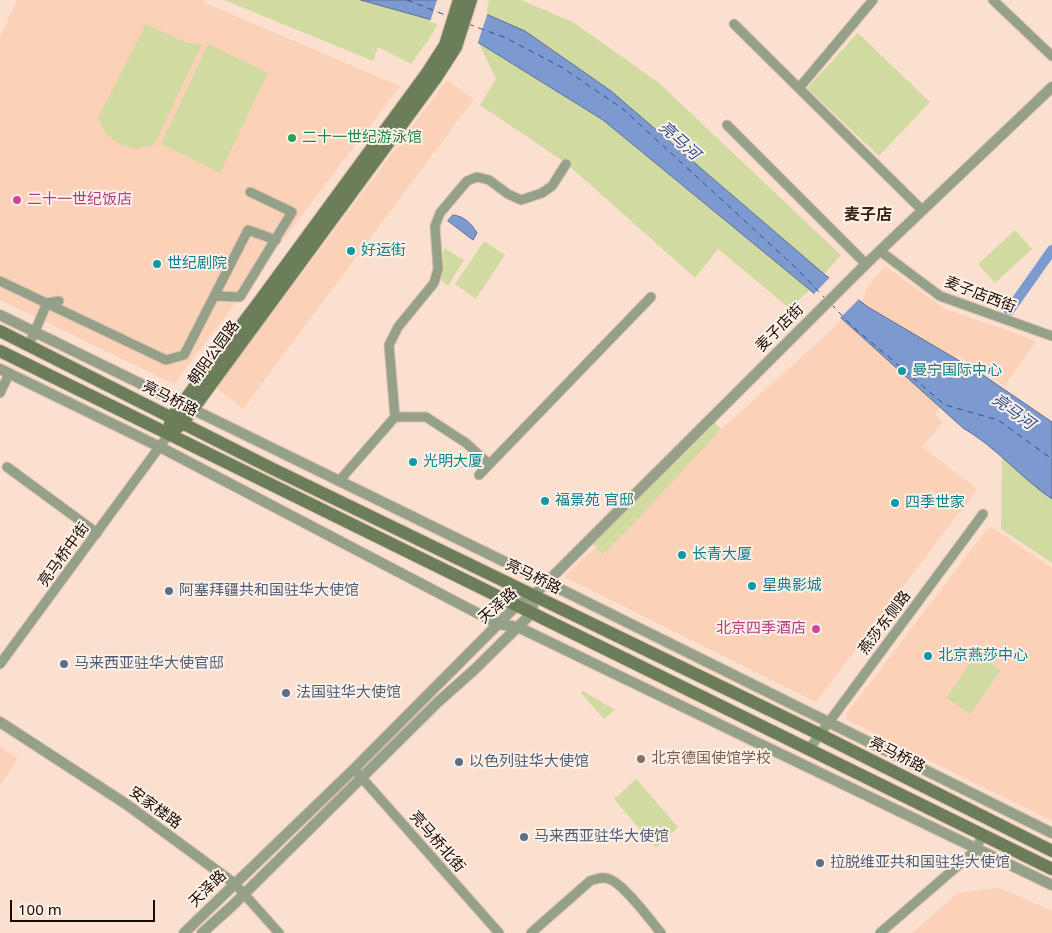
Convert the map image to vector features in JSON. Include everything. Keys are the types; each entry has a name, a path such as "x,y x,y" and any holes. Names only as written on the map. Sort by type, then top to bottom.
{"main road":[{"name":"朝阳公园路","path":"177,421 256,306 422,81 451,46 459,0"},
{"name":"朝阳公园路","path":"187,406 436,78 470,0"},
{"name":"亮马桥路","path":"0,330 177,421 820,734 1052,852"},
{"name":"亮马桥路","path":"0,351 809,748 1052,870"},
{"path":"169,434 177,421"}],"street":[{"path":"798,88 873,0"},
{"path":"993,0 1052,56"},
{"path":"734,24 922,210"},
{"name":"麦子店街","path":"534,595 866,264 1052,87"},
{"path":"727,125 866,264"},
{"path":"339,481 395,416 389,346 398,328 434,284 438,269 435,226 440,213 467,181 477,177 489,180 508,194 521,200 552,186 566,164"},
{"path":"240,297 292,212 250,192"},
{"path":"0,281 166,360 184,355 248,230 276,240"},
{"name":"麦子店西街","path":"880,251 940,296 1052,336"},
{"path":"215,296 240,297 256,306"},
{"path":"479,475 651,297"},
{"path":"47,303 59,300"},
{"path":"29,345 47,303"},
{"path":"0,314 1052,833"},
{"path":"0,393 4,372 160,447 498,624 518,627 976,850 1052,885"},
{"path":"395,416 426,416 466,443 489,464"},
{"name":"亮马桥中街","path":"0,664 169,434"},
{"path":"7,467 96,534"},
{"name":"燕莎东侧路","path":"809,748 983,514"},
{"name":"天泽路","path":"202,933 244,893 358,773 444,677 517,605 534,595"},
{"name":"天泽路","path":"184,933 235,884 474,670 532,613 534,595"},
{"name":"安家楼路","path":"0,722 126,804 235,884 280,933"},
{"name":"亮马桥北街","path":"358,773 499,933"},
{"path":"880,933 976,850 982,835"},
{"path":"532,933 590,881 598,878 609,878 620,885 661,933"}],"shaded area":[{"path":"17,0 203,0 205,3 400,86 174,384 0,300 0,37"},
{"name":"好运街","path":"447,80 474,99 243,409 216,388"},
{"path":"885,266 945,309 1036,342 1004,386 957,355 953,369 960,378 935,415 943,422 922,447 977,489 816,702 564,577 721,429 822,339 863,299 867,287"},
{"path":"993,528 1052,568 1052,821 846,719 847,713 987,529"},
{"path":"0,747 18,758 0,786"},
{"path":"1000,888 1052,911 1052,933 912,933 958,893"}],"green space":[{"path":"224,0 361,0 439,22 411,64 378,47 373,61"},
{"path":"489,0 521,0 573,22 659,83 841,255 824,274 611,91 525,31 486,14"},
{"path":"146,24 187,43 202,44 154,145 136,149 119,144 106,134 98,118"},
{"path":"858,33 930,102 879,156 807,88"},
{"path":"479,43 603,120 810,290 789,308 718,249 695,278 567,164 480,105 496,79"},
{"path":"208,44 268,73 220,173 161,144"},
{"path":"1015,230 1032,249 995,283 978,264"},
{"path":"484,241 505,255 476,299 455,284"},
{"path":"444,248 464,260 448,286 441,280"},
{"path":"710,419 721,429 640,517 603,554 593,544"},
{"path":"1002,453 1052,494 1052,563 1001,529"},
{"path":"977,653 1001,670 970,714 946,698"},
{"path":"583,691 615,710 604,719 581,693"},
{"path":"636,779 678,827 656,848 614,799"}],"water":[{"name":"亮马河","path":"361,0 442,0 486,14 525,31 611,91 824,274 868,307 980,373 1052,422 1052,499 986,444 963,428 810,290 603,120 479,43 439,22"},
{"path":"453,215 464,218 472,226 477,233 473,240 448,221"}],"pier":[{"path":"437,0 451,0 488,12 477,45 438,24 430,22"},
{"path":"831,276 860,298 838,320 812,296"}],"waterway":[{"path":"1009,311 1052,250"}],"ferry route":[{"path":"407,0 448,16"},
{"path":"468,24 506,38 563,68 623,109 796,268 825,298"},
{"path":"831,304 852,326 945,405 998,420 1052,459"}],"place":[{"name":"二十一世纪游泳馆","path":"292,138"},
{"name":"二十一世纪饭店","path":"17,200"},
{"name":"好运街","path":"351,251"},
{"name":"世纪剧院","path":"157,264"},
{"name":"曼宁国际中心","path":"902,371"},
{"name":"光明大厦","path":"413,462"},
{"name":"福景苑 官邸","path":"545,501"},
{"name":"四季世家","path":"895,503"},
{"name":"长青大厦","path":"682,555"},
{"name":"星典影城","path":"752,586"},
{"name":"阿塞拜疆共和国驻华大使馆","path":"169,591"},
{"name":"北京四季酒店","path":"816,629"},
{"name":"北京燕莎中心","path":"928,656"},
{"name":"马来西亚驻华大使官邸","path":"64,664"},
{"name":"法国驻华大使馆","path":"286,693"},
{"name":"北京德国使馆学校","path":"641,759"},
{"name":"以色列驻华大使馆","path":"459,762"},
{"name":"马来西亚驻华大使馆","path":"524,837"},
{"name":"拉脱维亚共和国驻华大使馆","path":"820,863"}],"district":[{"name":"麦子店","path":"868,215"}]}
